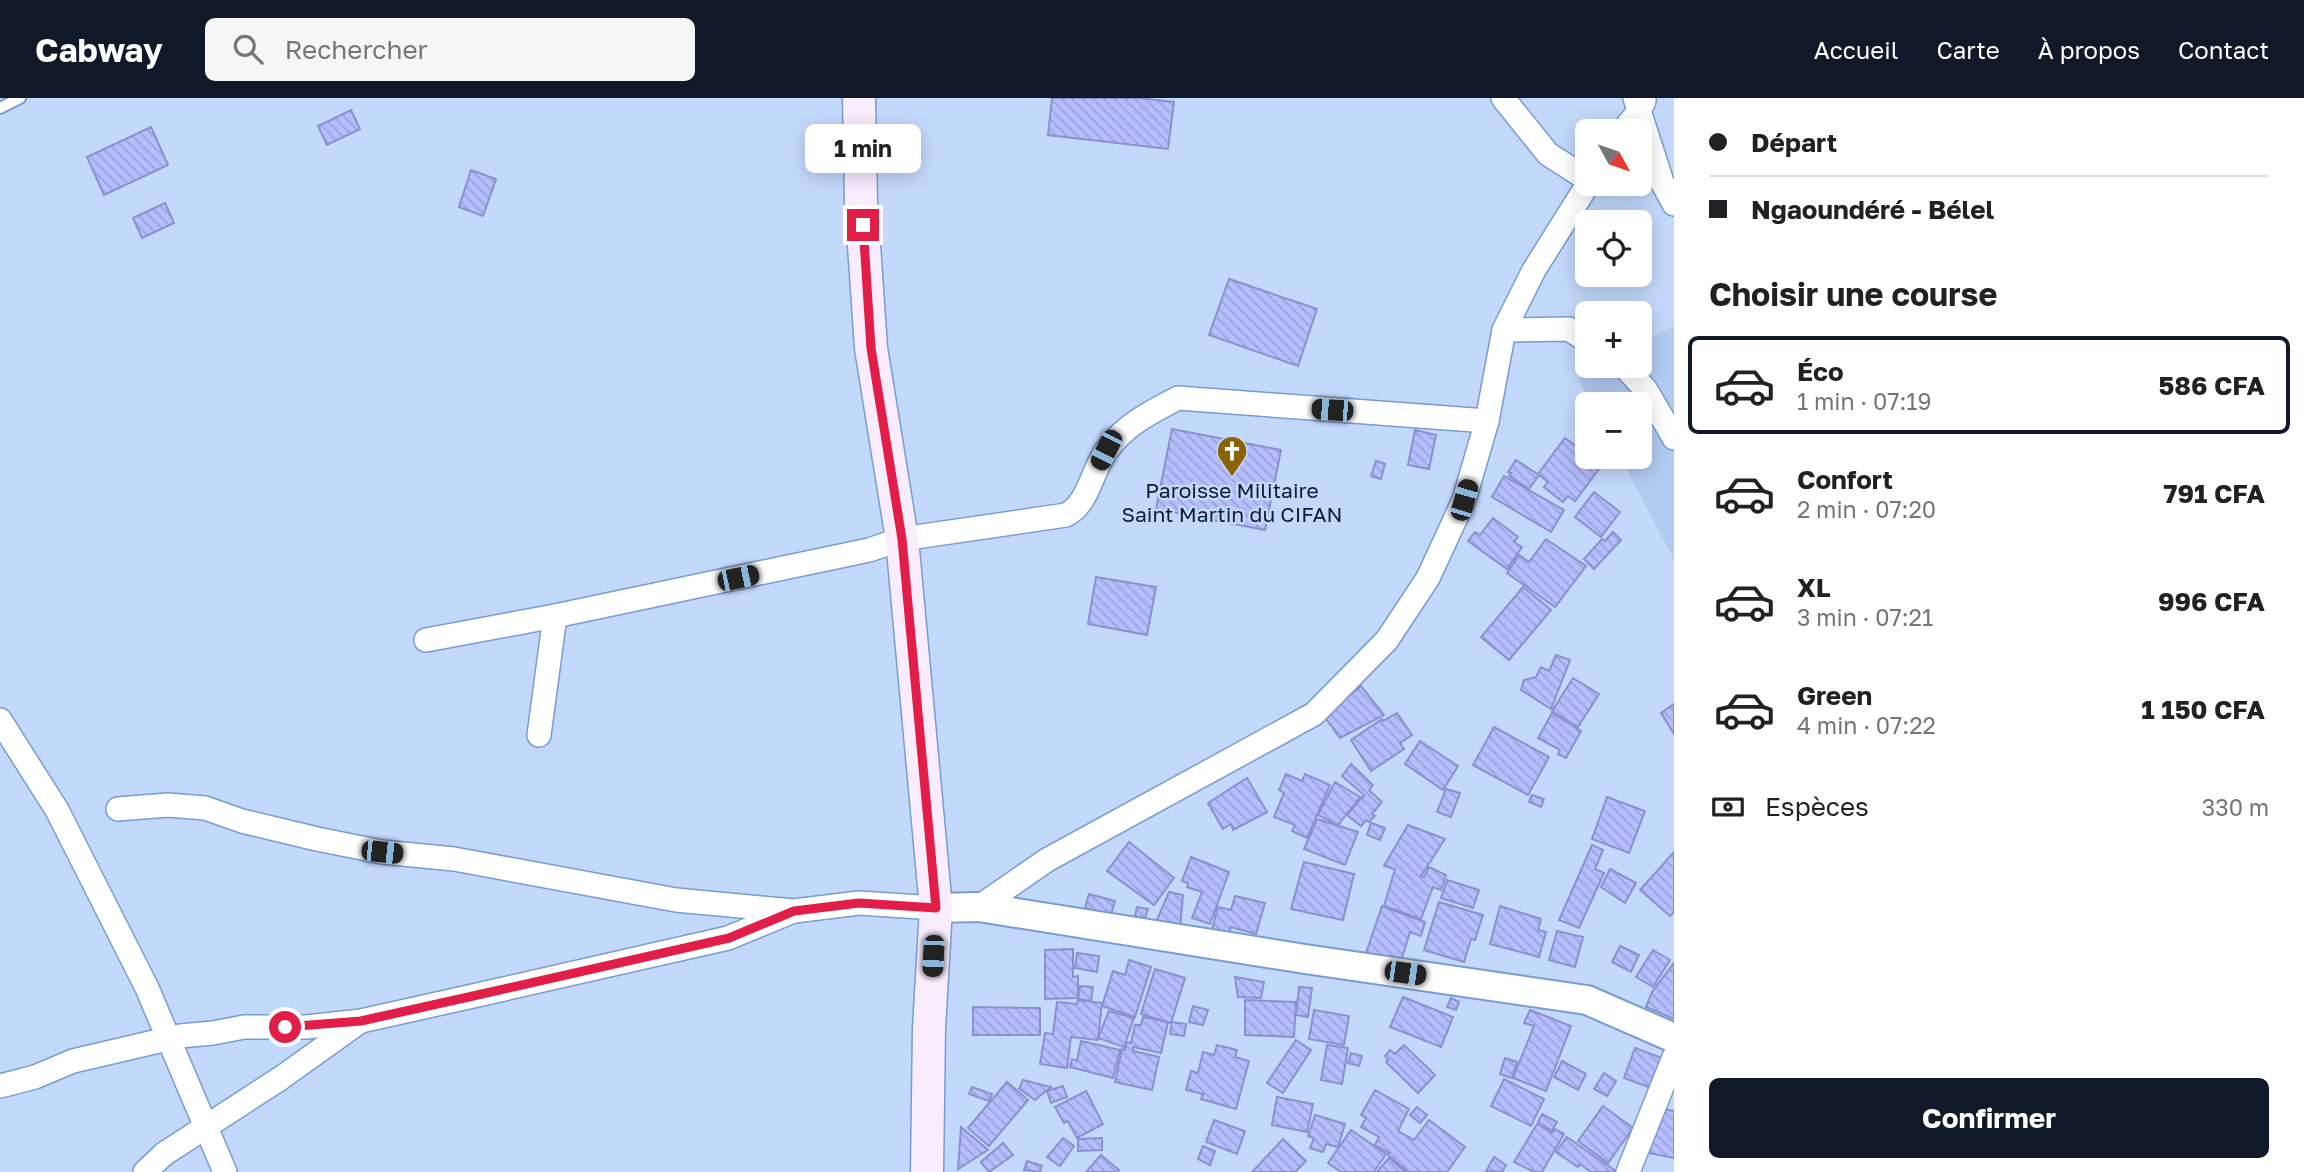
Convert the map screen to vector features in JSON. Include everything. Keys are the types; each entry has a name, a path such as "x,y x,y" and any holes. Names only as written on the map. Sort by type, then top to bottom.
{"main road":[{"path":"859,98 871,348 902,539 936,908 929,1028 927,1172"}],"street":[{"path":"1503,98 1548,154 1575,172"},
{"path":"1629,119 1640,102"},
{"path":"1640,102 1662,182 1674,204"},
{"path":"979,907 1047,860 1314,714 1387,640 1428,578 1464,500 1486,421 1504,330 1534,270 1579,196"},
{"path":"1504,330 1569,329 1575,333"},
{"path":"1635,378 1646,390 1674,438"},
{"path":"426,640 555,616 869,550 902,539 1072,512 1106,450 1139,418 1178,398 1486,421"},
{"path":"539,735 555,616"},
{"path":"0,720 57,810 147,988 225,1172"},
{"path":"118,809 167,805 205,808 304,836 382,852 454,859 676,900 794,911 859,903 936,908 979,907 1305,959 1587,1000 1674,1038"},
{"path":"0,1086 35,1077 73,1061 169,1039 244,1027 306,1027 361,1021 729,938 794,911"},
{"path":"145,1172 164,1154 281,1078 361,1021"},
{"path":"1628,1172 1674,1057"}],"lane":[{"path":"0,108 20,98"}],"shaded area":[{"path":"1674,326 1674,560 1626,469 1652,469 1652,392 1586,392 1578,378 1652,378 1652,338"}],"building":[{"path":"1052,98 1138,98 1174,102 1168,149 1048,135"},
{"path":"351,110 360,129 327,145 318,126"},
{"path":"151,127 168,165 104,195 87,157"},
{"path":"471,170 496,179 483,216 459,207"},
{"path":"165,203 174,223 142,238 133,218"},
{"path":"1229,279 1317,309 1298,366 1209,335"},
{"path":"1172,429 1281,450 1265,530 1156,509"},
{"path":"1415,430 1436,435 1429,469 1408,465"},
{"path":"1565,438 1575,445 1575,469 1599,469 1575,501 1568,496 1563,502 1544,487 1548,482 1538,474"},
{"path":"1516,460 1539,475 1529,489 1509,476 1511,473 1508,472"},
{"path":"1376,461 1385,464 1381,479 1371,476"},
{"path":"1504,476 1564,510 1551,532 1492,497"},
{"path":"1594,492 1620,512 1601,537 1575,517"},
{"path":"1493,518 1518,537 1514,542 1522,547 1507,569 1468,541 1475,532 1480,535"},
{"path":"1613,532 1621,540 1594,569 1584,559 1602,539 1605,541"},
{"path":"1546,539 1586,566 1555,607 1507,573 1519,555 1529,562"},
{"path":"1096,577 1156,587 1147,635 1088,624"},
{"path":"1523,587 1551,610 1509,660 1481,637"},
{"path":"1556,655 1570,660 1551,709 1521,690 1524,680 1536,677 1541,667 1549,671"},
{"path":"1573,678 1599,694 1578,727 1552,711"},
{"path":"1361,686 1384,715 1340,738 1324,716"},
{"path":"1674,704 1674,734 1661,713"},
{"path":"1397,713 1412,735 1400,743 1404,749 1371,771 1351,740 1382,719 1383,721"},
{"path":"1552,713 1581,731 1566,758 1558,754 1560,750 1538,738"},
{"path":"1494,727 1549,757 1528,795 1473,765"},
{"path":"1420,741 1458,766 1443,790 1405,764"},
{"path":"1351,764 1373,785 1369,790 1382,802 1372,814 1375,816 1361,826 1347,815 1364,795 1342,776"},
{"path":"1286,774 1302,781 1305,774 1330,785 1307,838 1292,831 1295,825 1274,817 1284,793 1279,790"},
{"path":"1247,778 1267,812 1233,830 1231,824 1223,829 1208,803"},
{"path":"1335,782 1360,797 1338,825 1318,815"},
{"path":"1446,789 1460,793 1451,817 1437,812"},
{"path":"1532,795 1544,799 1541,807 1529,802"},
{"path":"1607,797 1645,811 1629,853 1592,839"},
{"path":"1317,819 1358,832 1345,865 1304,849"},
{"path":"1371,823 1385,828 1380,840 1367,835"},
{"path":"1408,825 1445,839 1421,876 1424,877 1429,867 1446,875 1441,890 1433,887 1421,919 1384,906 1395,869 1384,866"},
{"path":"1129,842 1174,878 1154,905 1107,871"},
{"path":"1592,845 1603,850 1595,869 1604,873 1579,928 1559,920"},
{"path":"1674,852 1674,912 1670,916 1640,890"},
{"path":"1191,857 1229,872 1210,924 1192,918 1202,892 1187,887 1188,883 1182,881"},
{"path":"1304,862 1354,874 1343,920 1291,909"},
{"path":"1610,869 1636,883 1625,903 1601,887"},
{"path":"1447,880 1479,890 1473,908 1441,898"},
{"path":"1169,892 1183,895 1180,929 1156,922"},
{"path":"1089,894 1115,901 1111,915 1085,908"},
{"path":"1235,896 1265,903 1256,934 1231,927 1228,937 1211,933 1218,907 1231,910"},
{"path":"1439,902 1483,915 1475,940 1471,939 1464,962 1424,950"},
{"path":"1382,906 1425,922 1421,936 1410,932 1400,964 1365,956"},
{"path":"1500,906 1541,919 1538,930 1546,932 1539,957 1490,944"},
{"path":"1137,907 1148,909 1145,918 1135,916"},
{"path":"1557,931 1583,937 1575,967 1549,960"},
{"path":"1620,946 1639,955 1631,972 1612,962"},
{"path":"1073,949 1073,977 1078,976 1078,998 1045,999 1045,950"},
{"path":"1653,950 1670,960 1653,987 1636,977"},
{"path":"1077,953 1099,956 1097,972 1075,968"},
{"path":"1129,960 1151,967 1135,1017 1102,1006 1113,971 1125,975"},
{"path":"1674,963 1674,1019 1646,1007 1652,992"},
{"path":"1155,969 1185,978 1171,1023 1141,1014"},
{"path":"1235,977 1264,982 1261,998 1238,997"},
{"path":"1080,986 1093,987 1091,1001 1078,999"},
{"path":"1299,987 1312,988 1308,1017 1296,1015"},
{"path":"1403,997 1453,1017 1441,1047 1390,1027"},
{"path":"1451,998 1459,1002 1456,1010 1447,1007"},
{"path":"1078,1000 1102,1003 1098,1040 1071,1037 1067,1068 1040,1064 1045,1033 1053,1034 1057,1002 1077,1004"},
{"path":"1245,1000 1296,1002 1294,1037 1245,1035"},
{"path":"1193,1006 1208,1010 1203,1025 1189,1022"},
{"path":"973,1007 1040,1008 1040,1035 973,1035"},
{"path":"1314,1010 1349,1016 1344,1045 1309,1039"},
{"path":"1530,1010 1571,1026 1546,1091 1513,1078 1534,1026 1524,1023"},
{"path":"1109,1011 1134,1018 1124,1047 1098,1038"},
{"path":"1143,1017 1168,1022 1161,1053 1133,1047 1133,1051 1159,1057 1152,1090 1115,1082 1122,1049 1125,1050 1126,1042 1131,1043 1135,1025 1141,1025"},
{"path":"1172,1022 1186,1024 1184,1036 1170,1034"},
{"path":"1296,1040 1311,1050 1283,1093 1267,1083"},
{"path":"1081,1041 1120,1050 1113,1078 1070,1067 1072,1059 1077,1061"},
{"path":"1217,1045 1237,1050 1235,1057 1249,1061 1236,1109 1201,1099 1203,1094 1186,1090 1191,1071 1198,1073 1203,1052 1214,1055"},
{"path":"1327,1045 1348,1048 1342,1084 1321,1080"},
{"path":"1404,1045 1435,1075 1418,1093 1386,1062 1388,1060 1385,1056 1390,1050 1395,1054"},
{"path":"1635,1048 1662,1058 1651,1088 1624,1078"},
{"path":"1351,1053 1362,1056 1359,1066 1348,1063"},
{"path":"1505,1058 1517,1062 1512,1078 1500,1074"},
{"path":"1562,1061 1586,1074 1578,1090 1554,1077"},
{"path":"1604,1073 1616,1081 1607,1096 1594,1089"},
{"path":"1504,1079 1544,1099 1531,1126 1491,1106"},
{"path":"1023,1080 1051,1087 1035,1100 1019,1089"},
{"path":"1007,1082 1028,1100 989,1146 968,1128"},
{"path":"1063,1086 1067,1097 1051,1103 1047,1091"},
{"path":"972,1087 992,1094 989,1101 969,1094"},
{"path":"1375,1090 1409,1109 1398,1131 1414,1140 1429,1120 1465,1147 1447,1172 1408,1172 1388,1155 1389,1153 1375,1145 1379,1137 1361,1127 1366,1118 1361,1115"},
{"path":"1086,1091 1103,1124 1077,1138 1068,1121 1064,1123 1055,1107"},
{"path":"1277,1097 1313,1104 1307,1132 1272,1125"},
{"path":"1603,1106 1633,1128 1608,1163 1578,1141"},
{"path":"1417,1107 1427,1115 1420,1123 1410,1115"},
{"path":"1656,1108 1674,1111 1674,1158 1649,1153"},
{"path":"1542,1114 1557,1122 1552,1131 1538,1122"},
{"path":"1315,1115 1345,1124 1338,1147 1326,1144 1323,1152 1310,1148 1314,1138 1308,1136"},
{"path":"1214,1120 1245,1131 1237,1154 1206,1142"},
{"path":"1537,1124 1552,1133 1555,1129 1564,1134 1542,1172 1534,1172 1514,1162"},
{"path":"961,1127 988,1150 958,1169"},
{"path":"1351,1130 1386,1154 1374,1172 1341,1172 1328,1163"},
{"path":"1567,1137 1617,1172 1591,1172 1580,1164 1578,1167 1556,1152"},
{"path":"1063,1138 1074,1146 1060,1166 1047,1157"},
{"path":"1102,1138 1102,1150 1078,1151 1078,1139"},
{"path":"1283,1139 1306,1161 1295,1172 1252,1172"},
{"path":"1003,1143 1013,1155 989,1172 981,1162"},
{"path":"1203,1146 1215,1151 1210,1165 1198,1159"},
{"path":"1101,1155 1119,1170 1086,1172"},
{"path":"1494,1157 1506,1165 1502,1172 1486,1171"},
{"path":"1389,1158 1406,1172 1377,1172"},
{"path":"1027,1161 1042,1166 1040,1172 1024,1170"}],"place":[{"name":"Paroisse Militaire Saint Martin du CIFAN","path":"1232,478"}],"route":[{"path":"285,1027 361,1021 729,938 794,911 859,903 936,908 902,539 871,348 863,225"}]}
